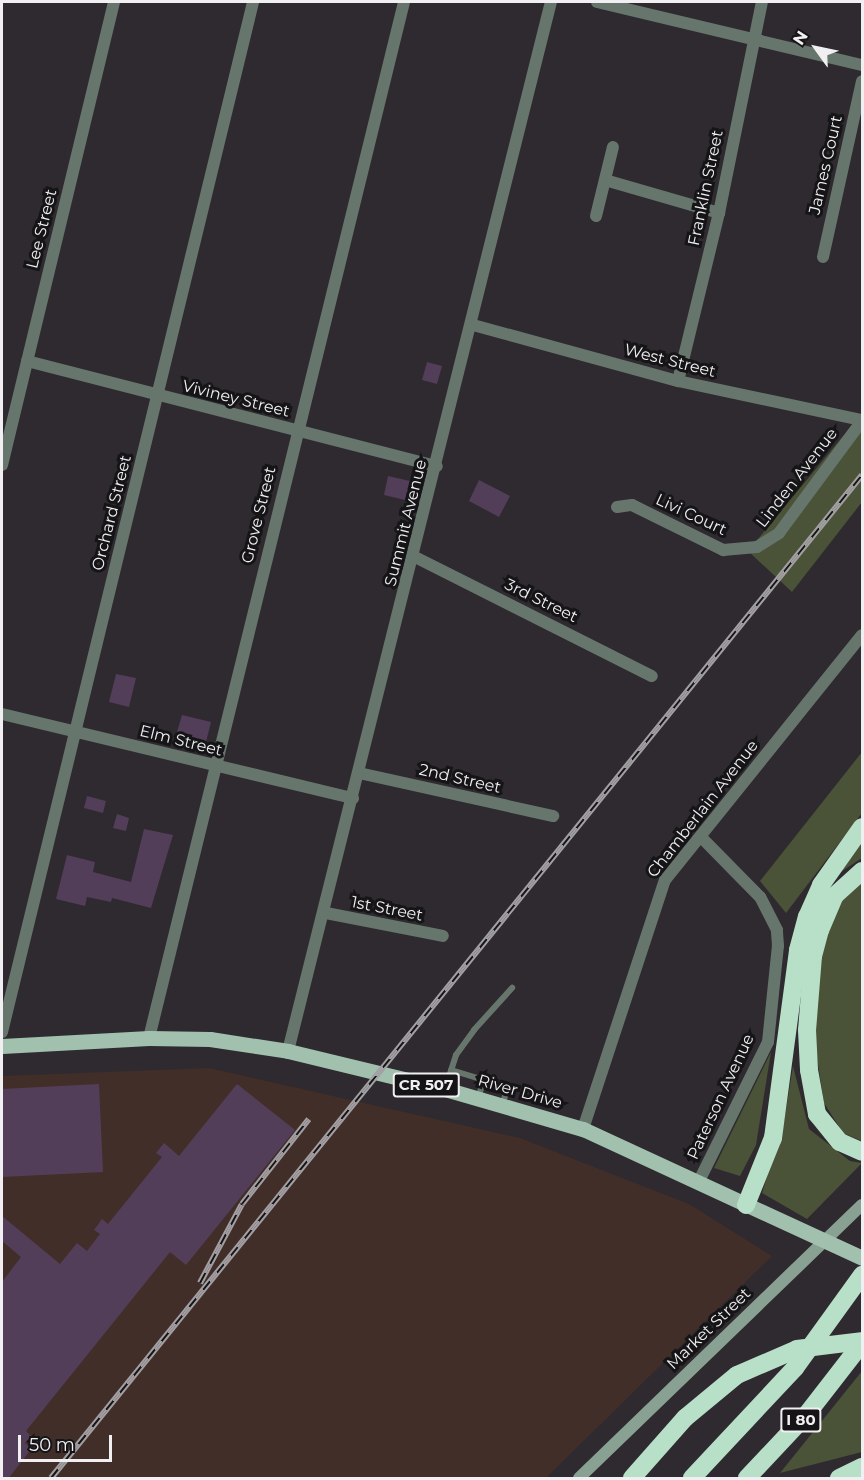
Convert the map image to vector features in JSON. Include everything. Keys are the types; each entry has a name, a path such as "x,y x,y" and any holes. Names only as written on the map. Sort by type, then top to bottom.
{"highway":[{"path":"746,1205 773,1138 798,950 807,917 821,885 862,827"},
{"path":"862,871 835,895 820,930 813,956 807,1030 809,1070 817,1114 840,1142 862,1152"},
{"name":"I 80","path":"692,1479 795,1368 862,1275"},
{"path":"632,1479 685,1418 737,1375 797,1349 859,1348"},
{"name":"I 80","path":"747,1479 859,1348"},
{"path":"839,1479 862,1467"}],"main road":[{"name":"River Drive","path":"2,1046 149,1038 210,1039 288,1051 445,1089 583,1130 862,1258"},
{"name":"Market Street","path":"579,1479 862,1205"}],"street":[{"name":"Lee Street","path":"2,465 114,2"},
{"name":"Orchard Street","path":"2,1032 158,396 249,2"},
{"name":"Grove Street","path":"149,1038 296,431 404,2"},
{"name":"Summit Avenue","path":"288,1051 326,913 551,2"},
{"path":"597,2 862,65"},
{"name":"Franklin Street","path":"678,381 719,213 752,37 762,2"},
{"name":"James Court","path":"823,257 862,81"},
{"path":"596,216 613,147"},
{"path":"605,180 719,213"},
{"name":"West Street","path":"473,325 678,381 862,420"},
{"name":"Viviney Street","path":"27,362 437,466"},
{"name":"Linden Avenue","path":"751,549 779,533 862,420"},
{"name":"Livi Court","path":"617,507 632,505 723,550 751,549"},
{"name":"3rd Street","path":"415,557 652,676"},
{"name":"Chamberlain Avenue","path":"583,1130 657,896 701,837 862,635"},
{"name":"Elm Street","path":"2,714 353,798"},
{"name":"2nd Street","path":"359,773 553,816"},
{"name":"Paterson Avenue","path":"698,1183 768,1042 778,946 777,930 760,897 701,837"},
{"name":"1st Street","path":"326,913 443,936"}],"lane":[{"path":"445,1089 451,1070 474,1030 512,988"},
{"path":"451,1070 507,1087 503,1105"},
{"path":"478,1098 484,1080"}],"shaded area":[{"path":"209,1068 520,1138 689,1204 772,1256 546,1478 2,1478 2,1076"}],"green space":[{"path":"862,413 862,502 792,592 748,551"},
{"path":"862,752 862,813 786,913 760,881"},
{"path":"862,834 862,858 830,879"},
{"path":"862,879 862,1141 843,1133 824,1103 814,1038 817,972 829,921 849,886"},
{"path":"771,1052 756,1145 740,1176 714,1168"},
{"path":"793,1066 809,1129 850,1161 862,1163 807,1219 762,1193 784,1122"},
{"path":"862,1371 862,1452 780,1473"}],"building":[{"path":"427,362 442,366 437,384 422,380"},
{"path":"388,476 410,481 405,500 384,495"},
{"path":"479,480 510,496 499,517 469,501"},
{"path":"116,674 136,678 129,707 109,702"},
{"path":"182,715 211,722 204,750 174,742"},
{"path":"87,796 106,801 103,813 84,808"},
{"path":"117,814 129,818 126,831 113,828"},
{"path":"144,829 173,835 151,908 112,898 111,902 87,897 85,906 56,899 67,855 95,862 93,872 131,882"},
{"path":"99,1084 103,1172 2,1177 2,1089"},
{"path":"237,1084 295,1130 186,1265 170,1252 26,1431 31,1436 25,1443 32,1448 8,1479 2,1479 2,1282 21,1257 2,1241 2,1216 60,1264 77,1243 87,1251 100,1234 94,1230 102,1219 108,1224 162,1157 156,1153 164,1143 179,1156"}],"railway":[{"path":"51,1478 862,475"},
{"path":"200,1283 242,1204 309,1119"}]}
